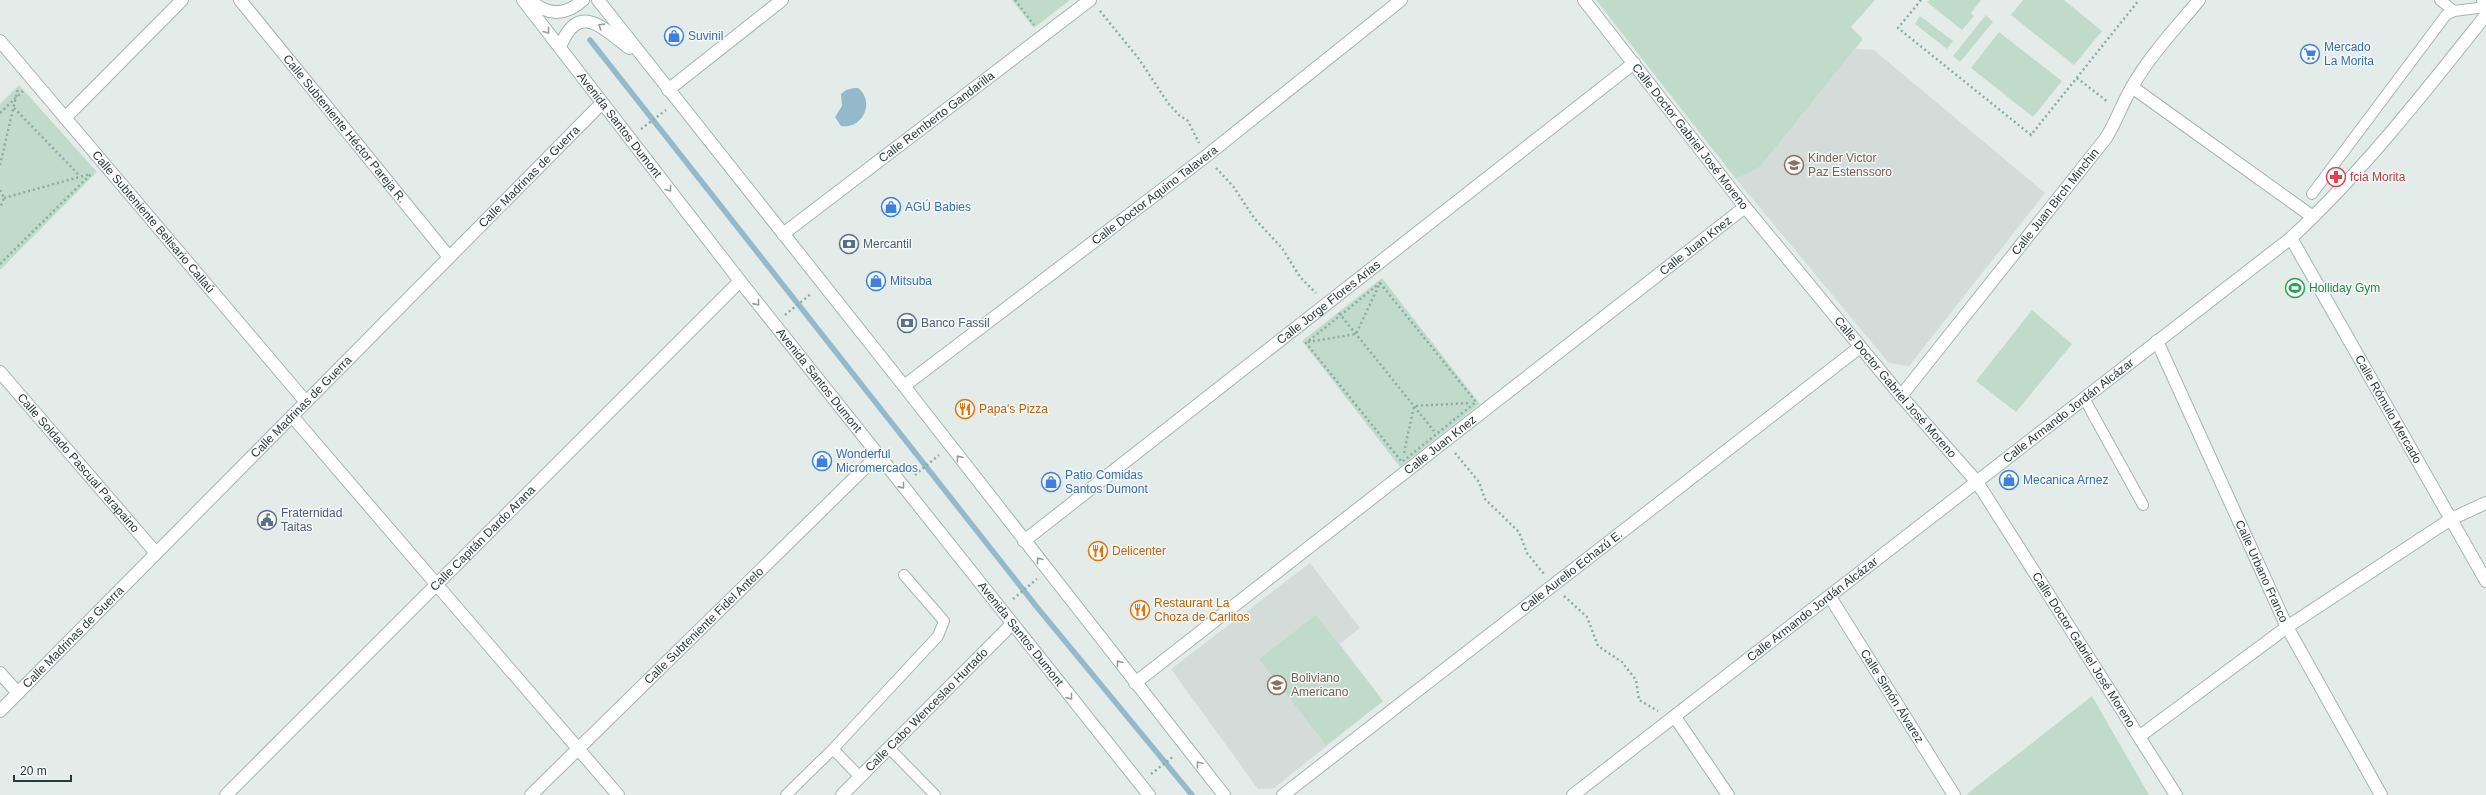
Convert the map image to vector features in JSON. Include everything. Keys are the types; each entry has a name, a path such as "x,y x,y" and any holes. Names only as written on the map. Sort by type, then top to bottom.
{"street":[{"path":"65,118 182,0"},
{"name":"Calle Subteniente Héctor Pareja R.","path":"240,0 449,257"},
{"name":"Avenida Santos Dumont","path":"523,0 877,456 1012,624 1144,793"},
{"path":"530,0 550,12 560,13 573,8 582,0"},
{"path":"598,0 643,59 904,386 1224,795"},
{"path":"668,90 782,0"},
{"name":"Calle Remberto Gandarilla","path":"783,234 1089,0"},
{"name":"Calle Doctor Aquino Talavera","path":"904,386 1205,157 1401,0"},
{"name":"Calle Doctor Gabriel José Moreno","path":"1584,0 1745,207 1901,396 1977,482 2140,736 2176,795"},
{"name":"Calle Juan Birch Minchin","path":"1901,396 2106,138 2132,87 2152,56 2199,0"},
{"name":"Calle Armando Jordán Alcázar","path":"1573,795 2085,400 2157,341 2291,238 2388,138 2486,15"},
{"path":"560,47 570,26 580,21 590,20 601,26 643,59"},
{"name":"Calle Subteniente Belisario Callaú","path":"0,41 306,402"},
{"name":"Calle Jorge Flores Arias","path":"1024,541 1634,63"},
{"path":"2132,87 2313,217"},
{"name":"Calle Madrinas de Guerra","path":"0,711 602,103"},
{"name":"Calle Juan Knez","path":"1135,683 1441,438 1745,207"},
{"name":"Calle Rómulo Mercado","path":"2291,238 2486,581"},
{"name":"Calle Capitán Dardo Arana","path":"226,795 740,281"},
{"name":"Calle Urbano Franco","path":"2157,341 2287,627 2381,795"},
{"name":"Calle Aurelio Echazú E.","path":"1283,795 1860,347"},
{"name":"Calle Soldado Pascual Parapaino","path":"0,372 156,553"},
{"path":"292,416 618,795"},
{"name":"Calle Subteniente Fidel Antelo","path":"530,795 877,456"},
{"path":"2140,736 2287,627 2451,519 2486,503"},
{"name":"Calle Simón Álvarez","path":"1830,597 1954,795"},
{"name":"Calle Cabo Wenceslao Hurtado","path":"842,795 1012,624"},
{"path":"0,673 18,693"},
{"path":"1670,720 1728,795"}],"lane":[{"path":"2440,0 2454,11"},
{"path":"2312,194 2440,22 2454,11 2486,7"},
{"path":"2085,400 2143,505"},
{"path":"786,795 833,749 938,636 944,621 904,575"},
{"path":"889,748 935,795"},
{"path":"833,749 860,777"}],"path":[{"path":"1015,0 1035,25 1041,20"},
{"path":"1089,0 1105,16 1139,59 1168,103 1179,115 1188,121 1205,157 1233,186 1254,218 1282,248 1300,277 1320,298 1328,302 1341,315 1414,406 1479,482 1485,499 1519,532 1527,553 1539,570 1548,577 1549,589 1568,598 1587,617 1598,646 1622,662 1636,680 1639,700 1670,720"},
{"path":"1921,0 1898,28 2031,135 2139,0"},
{"path":"0,165 19,85 29,75"},
{"path":"2077,78 2120,111"},
{"path":"0,113 23,90"},
{"path":"14,108 80,176"},
{"path":"646,126 659,116"},
{"path":"0,264 92,173 4,198"},
{"path":"0,190 4,198 0,208"},
{"path":"1380,283 1476,402"},
{"path":"1306,343 1380,283"},
{"path":"1356,334 1380,283"},
{"path":"786,314 811,294"},
{"path":"1306,343 1356,334"},
{"path":"1306,343 1402,462"},
{"path":"1402,462 1441,438 1476,402"},
{"path":"1414,406 1476,402"},
{"path":"1402,462 1414,406"},
{"path":"919,471 932,460"},
{"path":"1017,595 1031,584"},
{"path":"1148,777 1174,756"}],"shaded area":[{"path":"1855,49 1874,50 2045,193 1909,366 1889,363 1736,179 1760,167"},
{"name":"Boliviano Americano","path":"1310,563 1360,628 1340,644 1383,701 1274,788 1258,789 1171,669"}],"green space":[{"path":"1012,0 1070,0 1034,28"},
{"path":"1596,0 1875,0 1851,27 1863,39 1760,167 1736,179"},
{"path":"1929,0 1981,0 1971,13 1974,16 1962,30 1927,2"},
{"path":"2023,0 2064,0 2102,31 2074,65 2011,15"},
{"path":"1986,15 1993,22 1960,62 1953,56"},
{"path":"1920,16 1953,41 1947,49 1915,24"},
{"path":"1999,32 2062,81 2033,117 1971,68"},
{"path":"19,85 97,172 0,270 0,104"},
{"path":"1382,278 1480,404 1400,467 1302,341"},
{"path":"2032,310 2072,344 2016,412 1976,381"},
{"path":"1316,615 1383,701 1326,745 1259,659"},
{"path":"2092,696 2149,795 1967,794"}],"water":[{"path":"858,88 866,100 864,114 855,124 841,126 835,117 842,106 841,94 846,90"}],"waterway":[{"path":"590,40 1036,606 1192,795"}],"place":[{"name":"Suvinil","path":"674,36"},
{"name":"Mercado La Morita","path":"2310,54"},
{"name":"Kinder Victor Paz Estenssoro","path":"1794,165"},
{"name":"fcia Morita","path":"2336,177"},
{"name":"AGÚ Babies","path":"891,207"},
{"name":"Mercantil","path":"849,244"},
{"name":"Mitsuba","path":"876,281"},
{"name":"Holliday Gym","path":"2295,288"},
{"name":"Banco Fassil","path":"907,323"},
{"name":"Papa's Pizza","path":"965,409"},
{"name":"Wonderful Micromercados","path":"822,461"},
{"name":"Mecanica Arnez","path":"2009,480"},
{"name":"Patio Comidas Santos Dumont","path":"1051,482"},
{"name":"Fraternidad Taitas","path":"267,520"},
{"name":"Delicenter","path":"1098,551"},
{"name":"Restaurant La Choza de Carlitos","path":"1140,610"},
{"name":"Boliviano Americano","path":"1277,685"}]}
